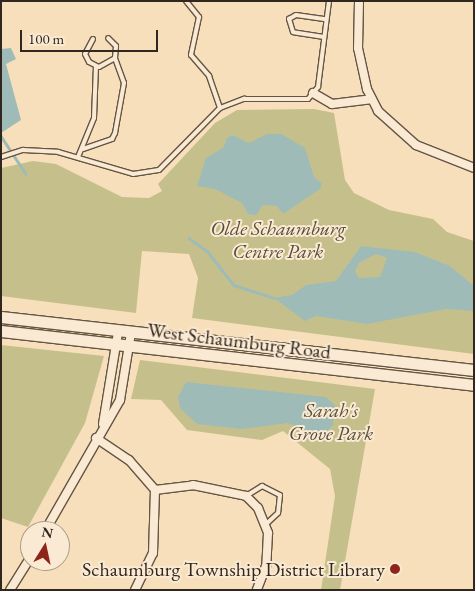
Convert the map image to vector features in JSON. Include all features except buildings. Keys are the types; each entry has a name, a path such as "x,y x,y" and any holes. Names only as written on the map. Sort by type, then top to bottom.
{"main road":[{"name":"West Schaumburg Road","path":"1,317 118,332 474,370"},
{"name":"West Schaumburg Road","path":"1,331 116,346 474,385"}],"street":[{"path":"359,1 358,48 371,99 405,138 474,168"},
{"path":"313,93 332,104 371,99"},
{"path":"102,426 118,332"},
{"path":"50,521 102,426 120,400 131,333"},
{"path":"96,438 129,460 155,490 153,552 135,590"},
{"path":"155,490 194,485 246,496 258,508 264,524 266,566 257,590"},
{"path":"10,590 22,571"}],"lane":[{"path":"186,1 199,17 191,55 209,76 220,108"},
{"path":"2,157 23,150 78,157 133,174 159,170 220,108 244,99 308,99 318,87 329,1"},
{"path":"324,37 293,32 288,26 296,15 326,19"},
{"path":"83,148 112,139 115,133 124,83 115,58 116,46 108,38"},
{"path":"78,157 94,118 96,67 85,54 93,39"},
{"path":"96,67 115,58"},
{"path":"246,496 262,486 280,495 278,513 264,524"}],"green space":[{"name":"Olde Schaumburg Centre Park","path":"314,109 334,113 345,180 354,193 389,210 433,219 447,232 474,241 474,354 192,318 198,278 189,254 142,251 136,313 1,296 1,168 33,161 56,164 122,197 149,198 162,191 158,184 215,123 237,110"},
{"path":"1,345 104,356 85,423 31,521 20,521 20,524 1,518"},
{"name":"Sarah's Grove Park","path":"140,360 375,389 340,590 321,590 335,496 330,469 283,431 262,440 187,430 161,400 131,399"}],"water":[{"path":"11,48 16,59 6,64 21,120 1,133 1,49"},
{"path":"267,134 281,134 305,148 314,177 322,184 320,189 283,214 277,206 263,205 256,215 248,214 242,203 215,189 197,186 206,158 223,148 227,138 232,135 249,143"},
{"path":"361,246 415,252 450,266 474,286 474,311 446,309 367,324 316,316 305,321 274,298 292,295 306,285 336,281","holes":["376,254 387,258 380,277 359,278 355,271 359,263"]},
{"path":"186,382 326,397 335,405 333,425 321,437 288,423 242,429 197,424 180,408 178,397"}],"waterway":[{"path":"1,136 26,174"},
{"path":"189,238 208,252 234,285 274,298"}],"place":[{"name":"Schaumburg Township District Library","path":"395,569"}]}
